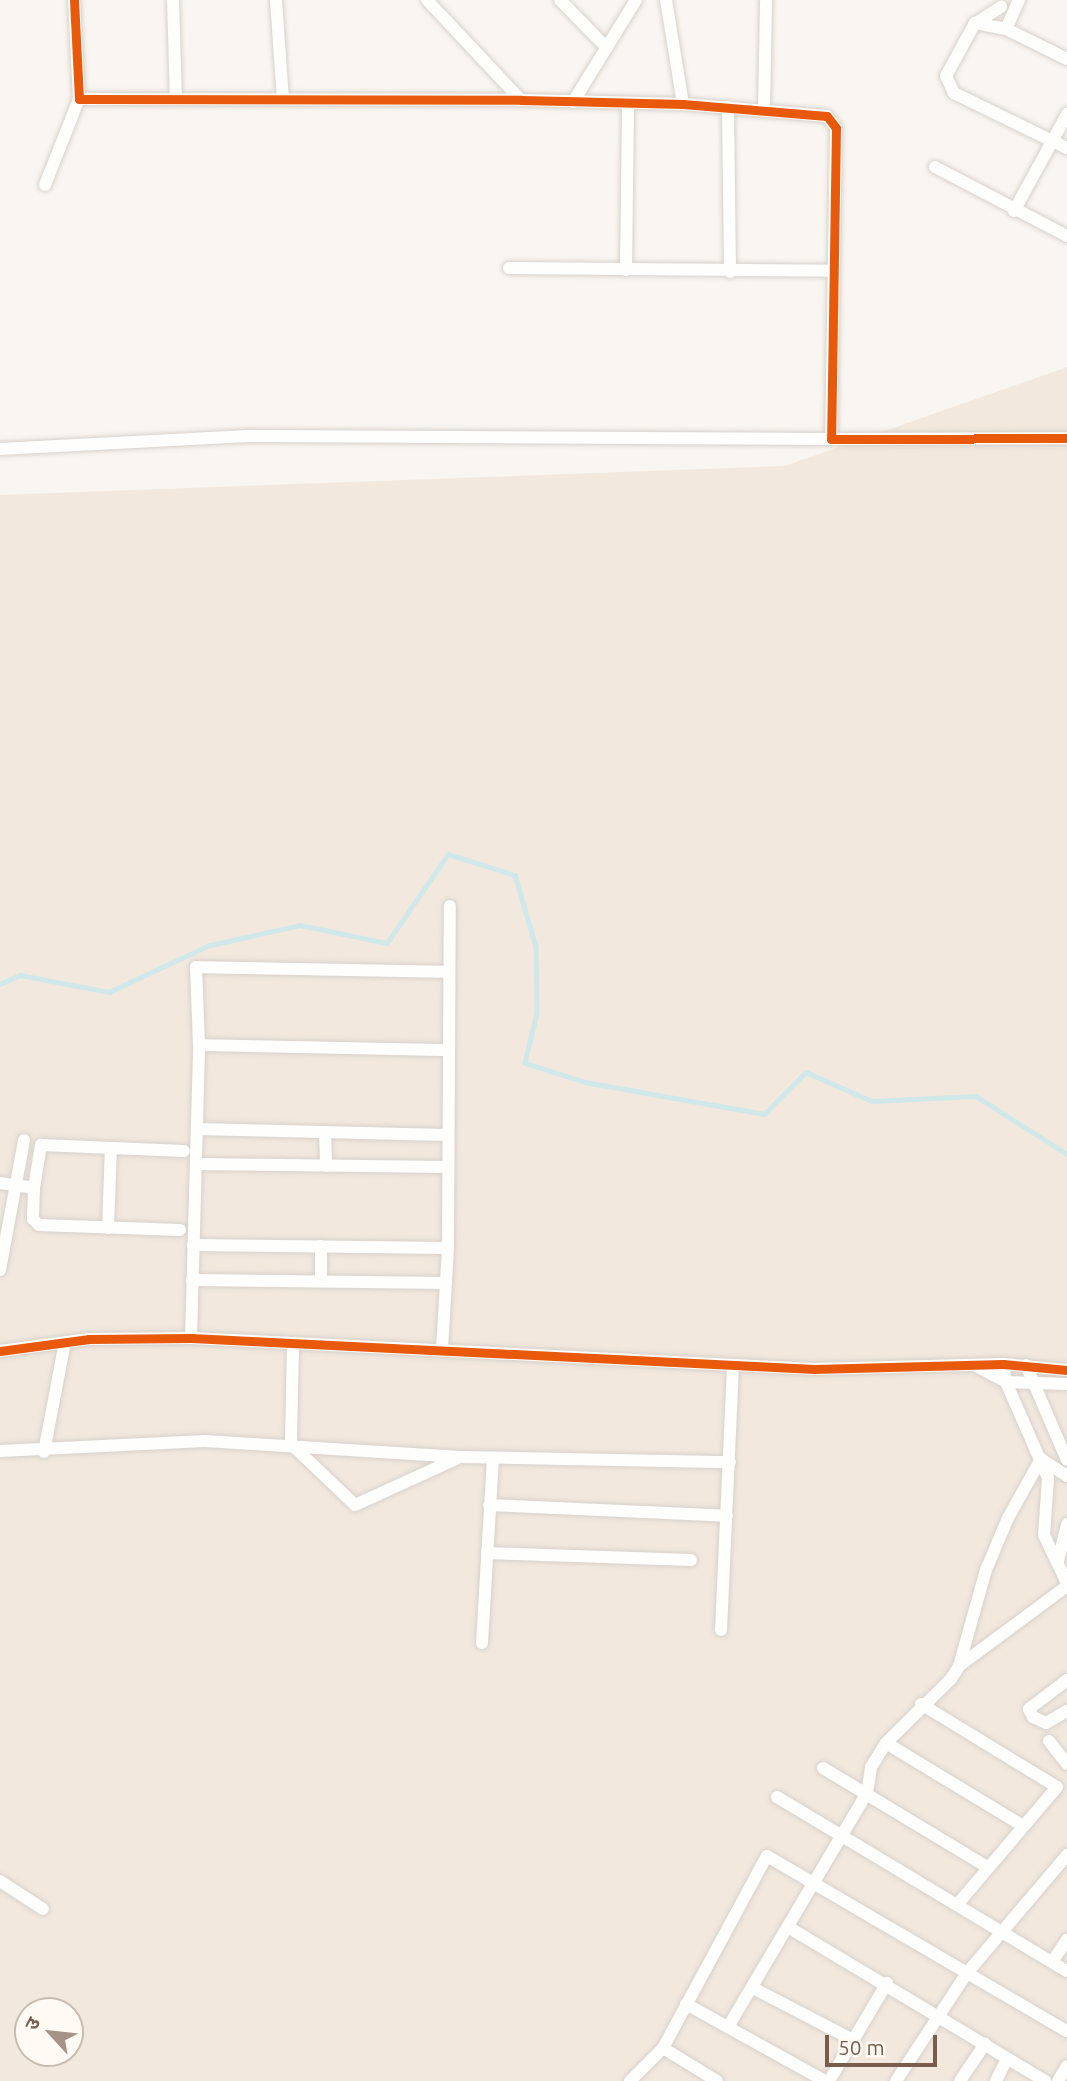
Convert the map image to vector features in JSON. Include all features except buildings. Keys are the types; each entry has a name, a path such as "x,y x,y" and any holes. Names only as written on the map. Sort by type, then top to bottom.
{"street":[{"path":"45,185 79,99 74,0"},
{"path":"173,0 176,99"},
{"path":"276,0 283,99"},
{"path":"427,0 521,100"},
{"path":"560,0 607,48"},
{"path":"573,102 636,0"},
{"path":"666,0 684,104"},
{"path":"764,109 766,0"},
{"path":"1006,29 1019,0"},
{"path":"993,25 1003,3"},
{"path":"1003,3 975,23 946,76 954,93 1067,148"},
{"path":"975,23 1006,29 1067,59"},
{"path":"79,99 521,100 684,104 819,113 833,122 831,439"},
{"path":"626,270 628,103"},
{"path":"728,107 730,272"},
{"path":"1014,211 1067,114"},
{"path":"935,167 1014,211 1067,236"},
{"path":"509,268 832,271"},
{"path":"0,449 249,436 1067,438"},
{"path":"442,1349 448,1248 447,1050 450,906"},
{"path":"191,1338 200,1045 196,967 448,972"},
{"path":"200,1045 447,1050"},
{"path":"197,1129 447,1135"},
{"path":"325,1132 326,1166"},
{"path":"0,1270 24,1140"},
{"path":"180,1230 35,1223 34,1188 41,1145 184,1150"},
{"path":"108,1228 111,1148"},
{"path":"197,1164 448,1167"},
{"path":"0,1183 34,1188"},
{"path":"193,1245 448,1248"},
{"path":"321,1246 321,1282"},
{"path":"192,1280 446,1283"},
{"path":"0,1351 65,1342 191,1338 814,1369 977,1367 1003,1364 1067,1370"},
{"path":"44,1452 65,1342"},
{"path":"293,1345 292,1444 355,1505 460,1457"},
{"path":"959,1666 1067,1585 1044,1535 1049,1487 1041,1459 1006,1382 1003,1364"},
{"path":"721,1630 733,1365"},
{"path":"1026,1366 1031,1383 1067,1460"},
{"path":"977,1367 1006,1382 1067,1384"},
{"path":"0,1451 44,1452 205,1441 292,1444 460,1457 730,1462"},
{"path":"482,1643 493,1458"},
{"path":"1041,1459 1067,1476"},
{"path":"727,2027 867,1793 872,1768 886,1743 921,1704 951,1679 959,1666 986,1570 1008,1518 1041,1459"},
{"path":"489,1505 727,1517"},
{"path":"1058,1561 1067,1524"},
{"path":"487,1553 691,1560"},
{"path":"1067,1680 1029,1709 1032,1717 1046,1723 1067,1711"},
{"path":"921,1704 1057,1787 957,1905"},
{"path":"1049,1741 1067,1764"},
{"path":"886,1743 1023,1826"},
{"path":"822,1768 988,1867"},
{"path":"777,1797 1067,1971"},
{"path":"896,2081 967,1973 999,1931 1067,1855"},
{"path":"630,2081 663,2048 767,1856 1067,2031"},
{"path":"3,1888 43,1909"},
{"path":"788,1927 887,1983 939,2018 1045,2081"},
{"path":"1052,1962 1067,1940"},
{"path":"686,2004 827,2081 887,1983"},
{"path":"753,1987 853,2040"},
{"path":"960,2081 985,2044"},
{"path":"663,2048 717,2081"},
{"path":"996,2081 1007,2058"},
{"path":"1058,2081 1067,2066"}],"shaded area":[{"path":"1067,367 1067,2081 0,2081 0,495 785,466"}],"waterway":[{"path":"0,984 20,975 109,992 210,945 300,925 387,943 448,854 515,875 536,947 537,1013 525,1063 585,1082 764,1114 806,1072 872,1101 976,1096 1067,1154"}],"cycle path":[{"path":"74,0 79,99 521,100 683,104 827,116 836,128 831,439 1067,438"},
{"path":"0,1351 89,1339 191,1338 814,1369 1003,1364 1067,1370"}]}
